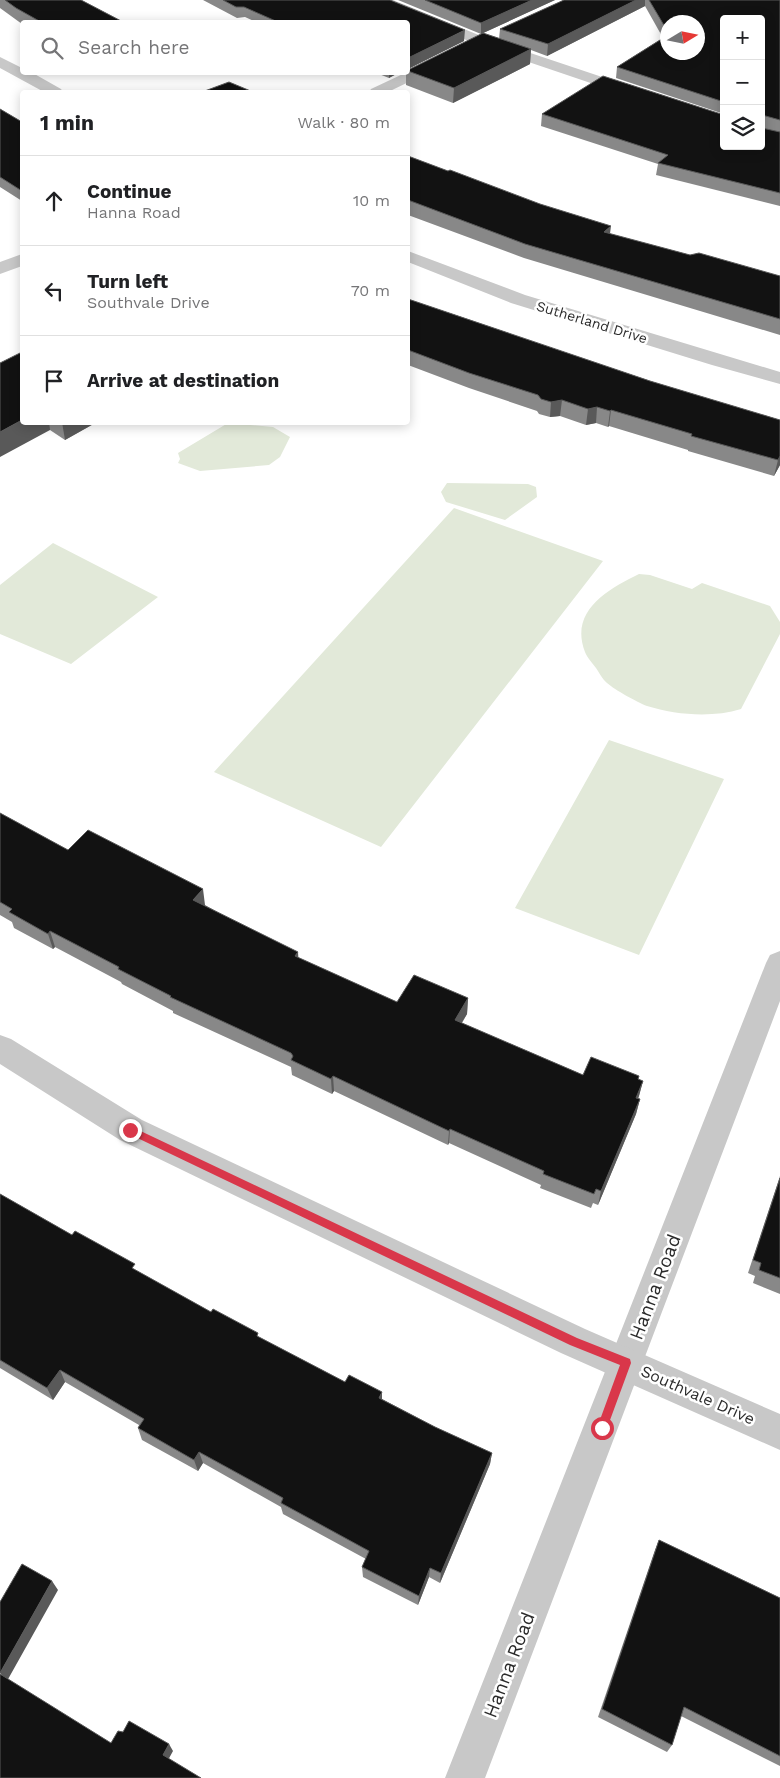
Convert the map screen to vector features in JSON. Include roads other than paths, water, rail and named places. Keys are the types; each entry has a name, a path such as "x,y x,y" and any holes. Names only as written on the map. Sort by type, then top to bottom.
{"street":[{"path":"380,0 481,41 651,98"},
{"path":"381,90 503,31"},
{"path":"0,62 20,73"},
{"path":"24,75 51,90"},
{"name":"Sutherland Drive","path":"410,257 518,299 718,361 780,378"},
{"path":"0,268 20,260"},
{"name":"Hanna Road","path":"465,1778 780,963"},
{"name":"Southvale Drive","path":"0,1048 130,1130 573,1341 780,1432"}]}
